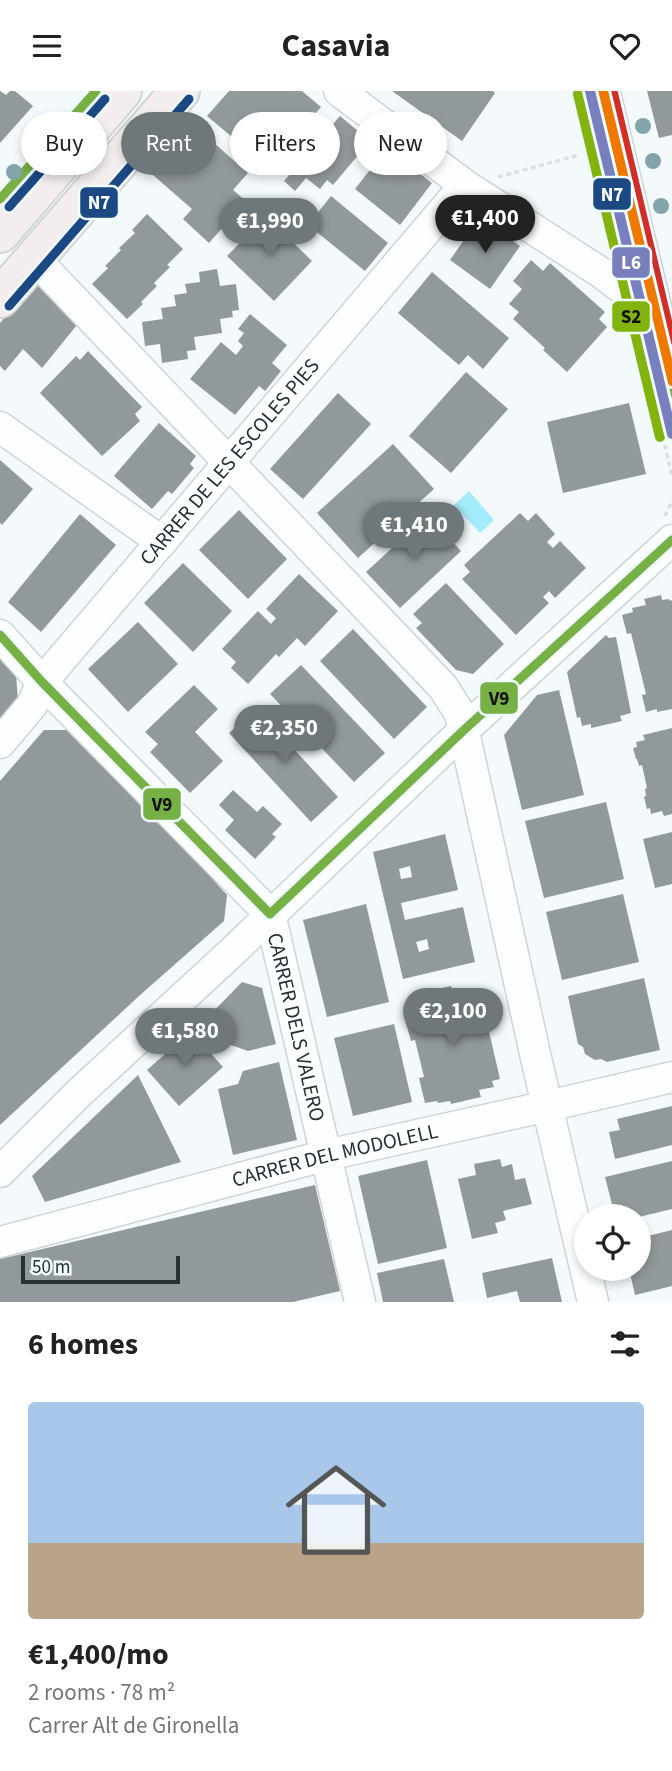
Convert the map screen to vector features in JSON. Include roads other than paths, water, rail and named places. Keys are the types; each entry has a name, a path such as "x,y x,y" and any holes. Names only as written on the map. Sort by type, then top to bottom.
{"main road":[{"path":"0,199 96,91"},
{"path":"0,233 122,91"},
{"path":"0,298 17,263 152,91"},
{"path":"17,263 180,91"},
{"path":"600,91 672,393"}],"street":[{"path":"339,91 465,185 600,272 652,310"},
{"name":"CARRER DE LES ESCOLES PIES","path":"0,743 32,705 42,682 465,185"},
{"path":"17,263 229,464 443,687 460,714 593,1302"},
{"path":"0,427 162,542"},
{"path":"0,1172 78,1094 231,953 464,730 672,540"},
{"path":"0,635 42,682 270,915"},
{"name":"CARRER DELS VALERO","path":"270,915 360,1302"},
{"name":"CARRER DEL MODOLELL","path":"0,1242 327,1155 672,1077"}],"water":[{"path":"469,491 494,520 480,533 454,505"}]}
